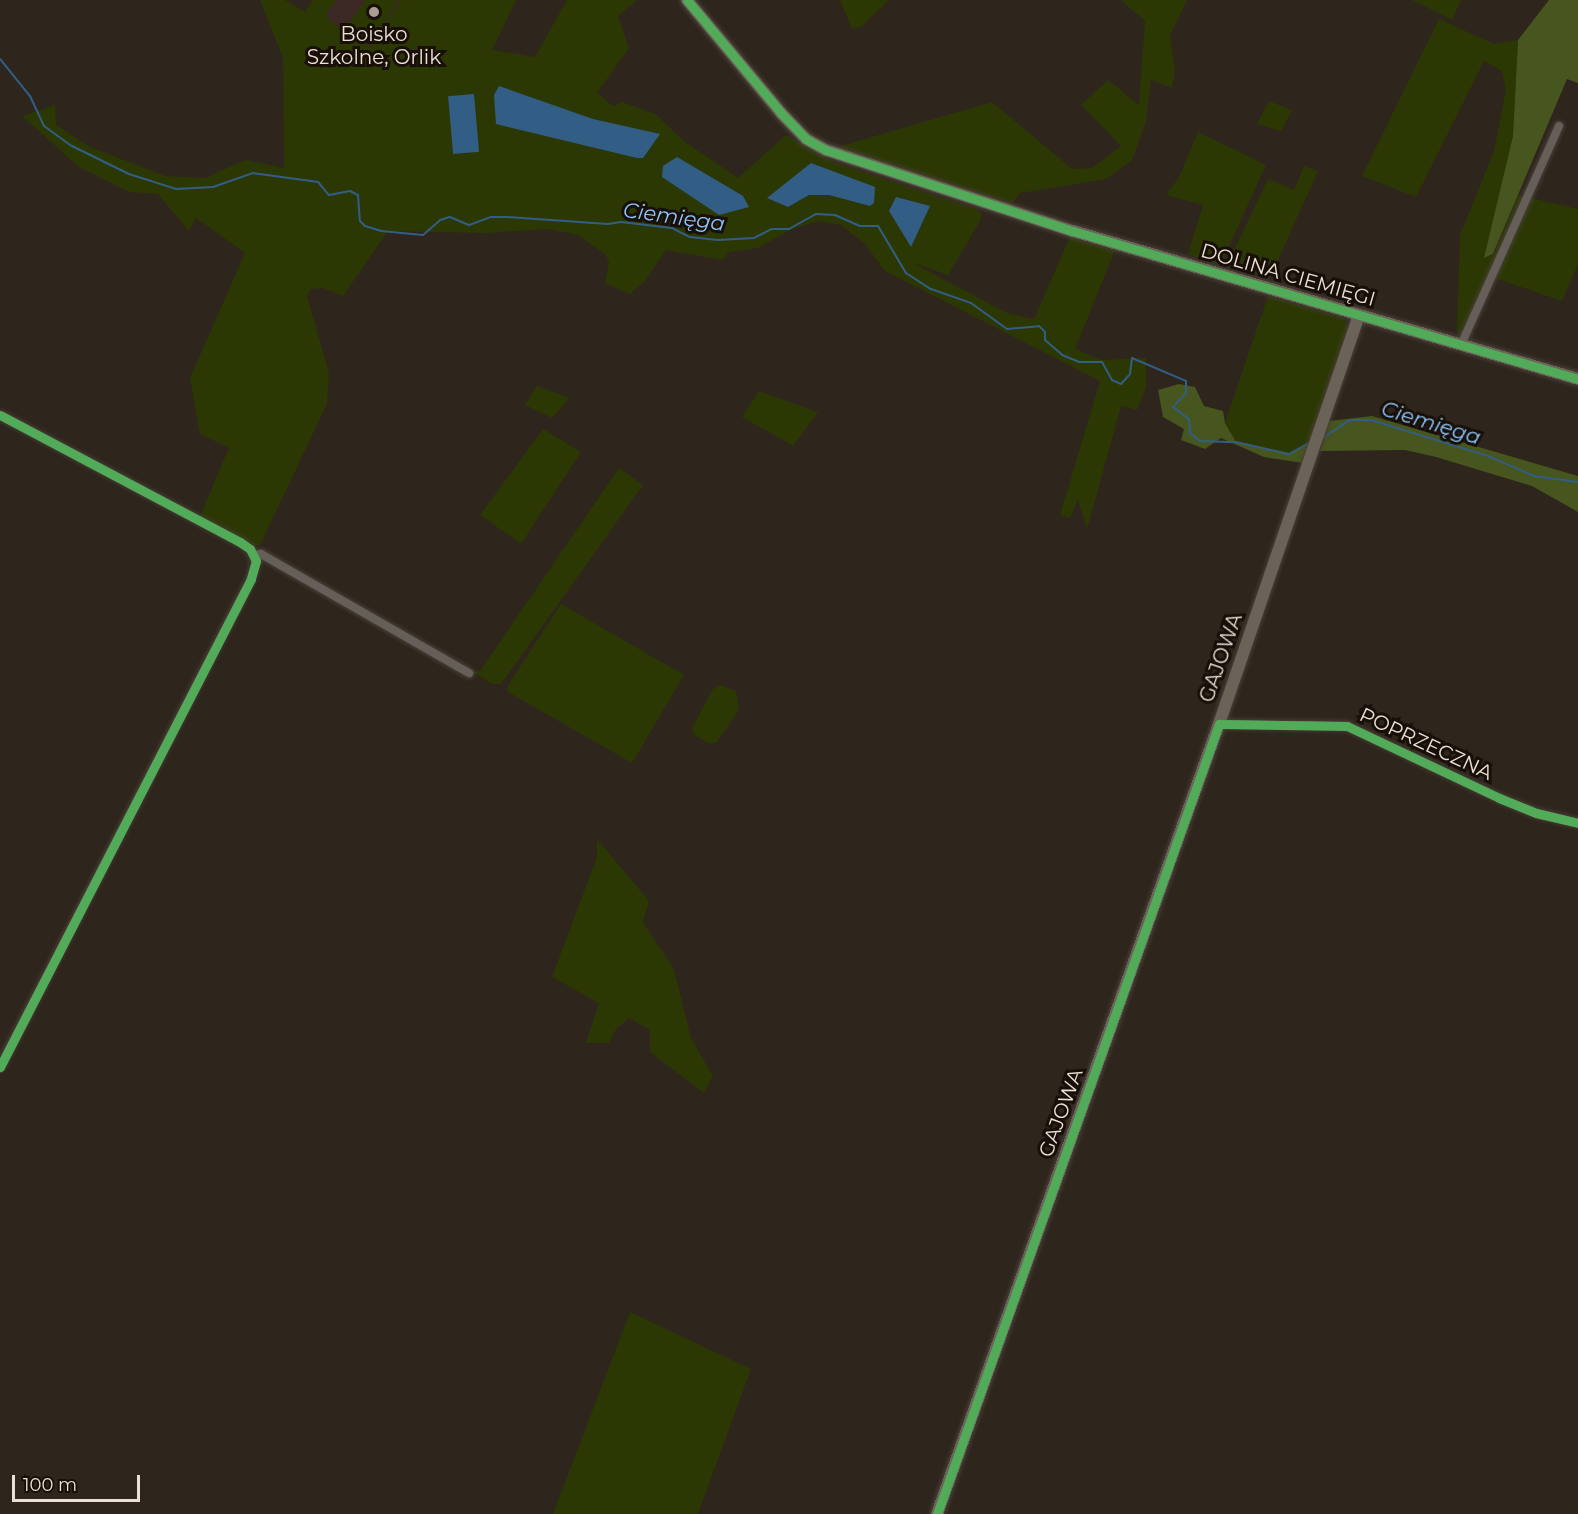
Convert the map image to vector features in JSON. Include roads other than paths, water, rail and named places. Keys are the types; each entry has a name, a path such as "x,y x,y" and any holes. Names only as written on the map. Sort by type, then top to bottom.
{"street":[{"name":"DOLINA CIEMIĘGI","path":"687,0 806,139 846,159 989,205 1578,379"},
{"path":"1461,345 1559,126"},
{"name":"GAJOWA","path":"937,1514 1219,724 1359,315"},
{"path":"0,415 240,542 254,555 255,567 0,1067"},
{"path":"254,555 261,554 469,673"},
{"name":"POPRZECZNA","path":"1219,724 1347,726 1498,798 1536,813 1578,823"}],"water":[{"path":"499,86 593,119 660,134 643,158 637,158 496,124 494,95"},
{"path":"474,94 479,152 453,154 448,96"},
{"path":"677,157 743,196 749,207 719,215 662,177 663,166"},
{"path":"811,163 875,187 874,203 870,206 829,195 809,195 788,207 767,198"},
{"path":"896,197 930,206 911,247 889,211"}],"waterway":[{"name":"Ciemięga","path":"0,59 30,96 44,126 72,146 129,174 176,189 213,187 253,173 318,182 329,195 350,191 358,195 360,221 365,226 381,231 423,235 440,220 450,217 469,225 491,217 608,224 621,222 672,228 690,237 718,240 754,238 772,229 789,229 816,214 835,215 860,226 878,226 906,273 931,289 971,303 1007,329 1039,326 1045,332 1045,340 1062,355 1079,362 1102,362 1112,380 1121,384 1130,374 1132,358 1186,381 1186,393 1173,407 1189,419 1190,433 1200,441 1236,442 1289,454 1311,442"},
{"name":"Ciemięga","path":"1320,440 1350,420 1371,420 1488,456 1534,476 1578,482"}],"place":[{"name":"Boisko Szkolne, Orlik","path":"374,12"}]}
